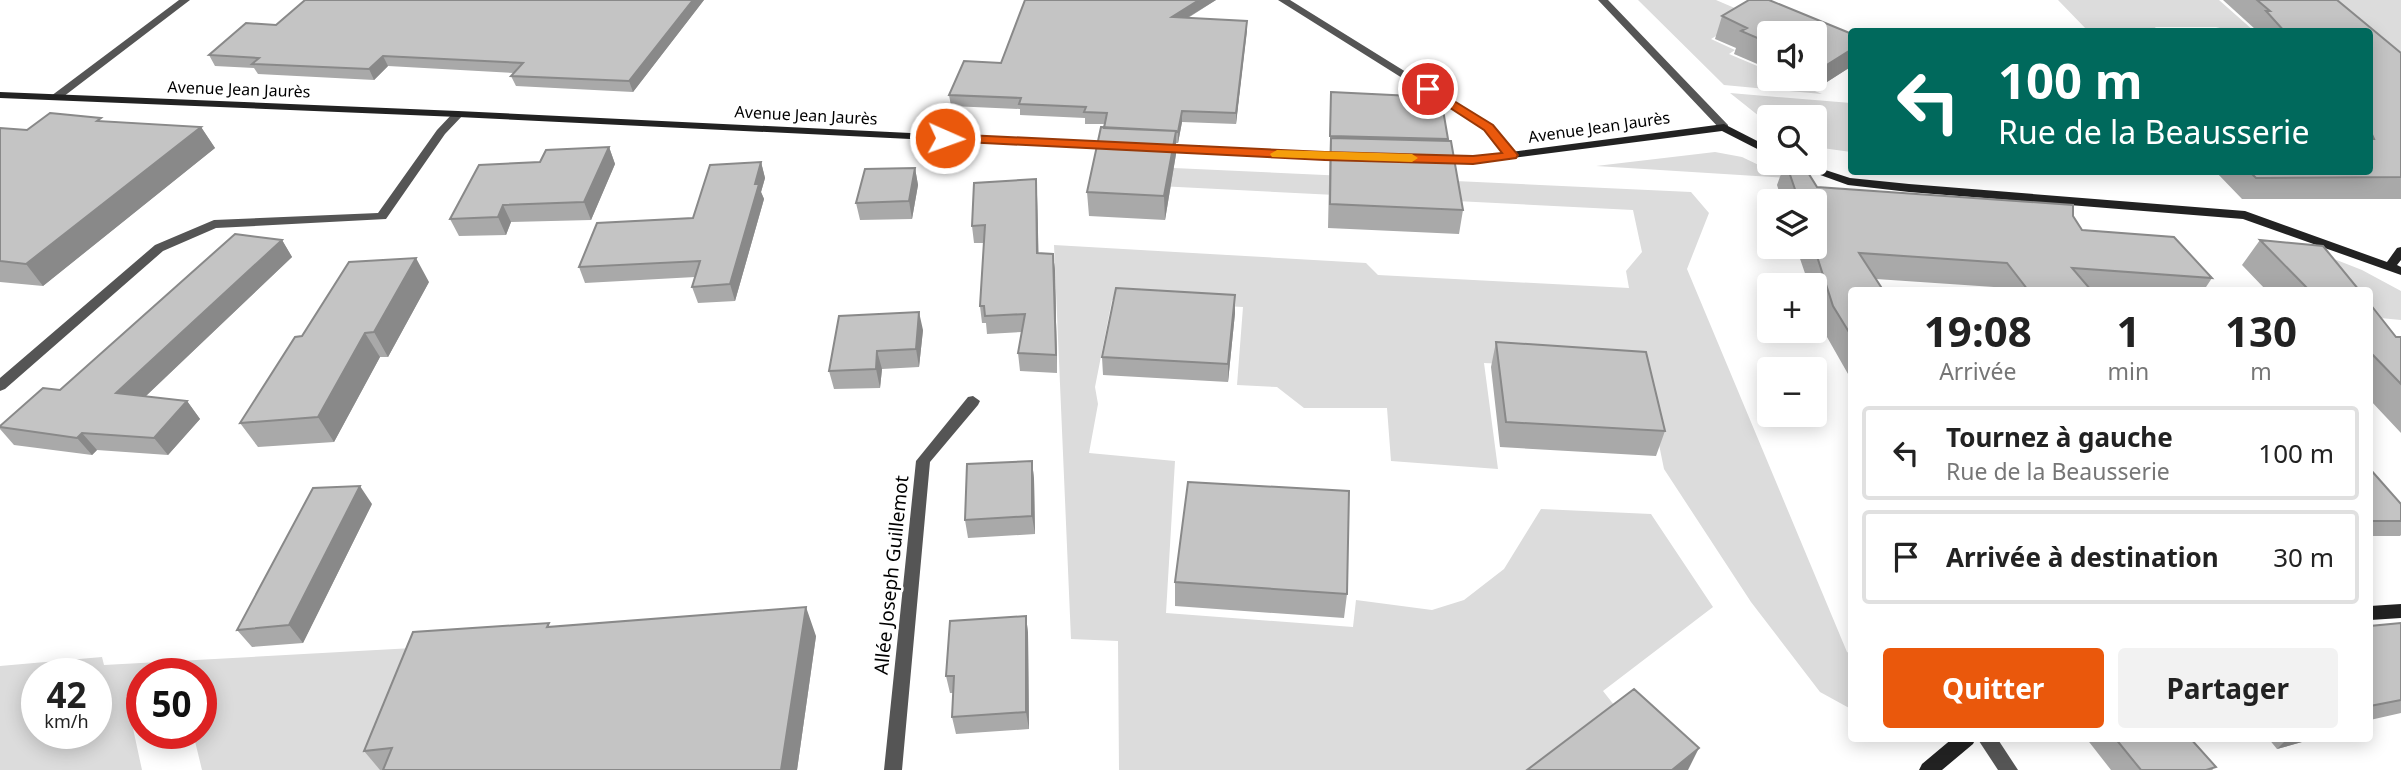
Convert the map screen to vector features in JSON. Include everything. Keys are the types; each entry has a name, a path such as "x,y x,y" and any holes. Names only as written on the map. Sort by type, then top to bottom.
{"main road":[{"name":"Avenue Jean Jaurès","path":"0,95 1133,147"},
{"name":"Avenue Jean Jaurès","path":"1420,159 1473,160 1724,127"},
{"path":"1724,127 1757,145"},
{"path":"1147,147 1355,157"},
{"path":"1827,174 1848,181 1897,187 2245,215 2396,268 2401,251"},
{"path":"2373,613 2401,611"},
{"path":"1928,770 1961,742"}],"street":[{"path":"55,97 185,0"},
{"path":"1283,0 1479,121 1489,128 1511,155"},
{"path":"1603,0 1724,127"},
{"path":"0,386 159,248 214,224 382,216 441,132 458,114"},
{"name":"Allée Joseph Guillemot","path":"893,770 923,460 973,401"},
{"path":"1989,742 2008,770"}],"shaded area":[{"path":"1638,0 1716,0 1751,15 1711,39 1735,50 1729,54 1757,66 1757,88 1724,85"},
{"path":"2058,0 2219,0 2251,28 2156,27 2085,28"},
{"path":"2309,0 2401,0 2401,55 2373,34 2373,28 2362,28"},
{"path":"1789,91 1815,91 1822,94"},
{"path":"1730,93 1848,103 1848,152 1827,149 1827,105 1757,105 1757,114"},
{"path":"1715,152 1742,157 1757,164 1757,175 1780,175 1786,178 1596,166"},
{"path":"1108,165 1691,192 1709,213 1687,269 1848,652 1848,707 1820,692 1751,602 1664,469 1644,371 1484,363 1498,469 1391,461 1387,408 1304,408 1277,387 1237,385 1243,307 1112,300 1095,387 1098,404 1089,453 1175,461 1166,613 1353,627 1356,600 1432,610 1464,600 1504,569 1541,509 1651,514 1713,607 1603,691 1618,710 1541,770 1119,770 1118,641 1071,639 1054,245 1366,263 1378,275 1629,288 1626,271 1642,252 1633,210 1099,183"},
{"path":"2306,248 2362,270 2401,291 2401,320 2373,317 2373,287 2338,287"},
{"path":"431,647 385,770 202,770 197,749 217,749 217,659"},
{"path":"21,664 21,749 112,749 112,665 126,664 126,749 137,749 142,770 0,770 0,666"}],"building":[{"path":"305,0 693,0 629,81 511,76 523,63 383,56 369,69 252,64 259,58 209,55 246,23 276,25"},
{"path":"1025,0 1199,0 1172,17 1247,21 1236,113 1182,111 1178,132 1104,128 1107,113 1084,112 1086,107 1019,104 1021,98 949,95 964,61 1001,63"},
{"path":"1749,0 1769,0 1820,21 1757,21 1757,38 1741,31 1747,28 1722,16"},
{"path":"2257,0 2337,0 2371,28 2281,28 2266,11 2270,11"},
{"path":"1827,24 1848,32 1848,52 1827,65"},
{"path":"2373,30 2401,53 2401,177 2256,178 2253,175 2373,175"},
{"path":"1331,92 1432,97 1432,103 1442,104 1448,139 1330,136"},
{"path":"50,113 101,118 97,121 201,127 26,264 0,261 0,128 27,130"},
{"path":"1101,127 1176,131 1164,196 1087,192"},
{"path":"1331,138 1451,141 1463,210 1330,204"},
{"path":"609,147 584,202 503,205 498,217 450,219 479,165 540,162 546,150"},
{"path":"761,162 755,184 759,184 730,284 692,287 700,261 579,267 597,223 693,218 710,165"},
{"path":"915,168 909,201 856,203 865,169"},
{"path":"1790,175 1810,175 1817,187 2073,205 2073,216 2082,230 2174,237 2212,278 2072,268 2088,287 2026,287 2007,263 1859,253 1881,287 1848,287 1848,330 1833,306 1827,287 1827,273 1822,273 1818,259 1827,259 1827,189 1795,189"},
{"path":"1036,179 1037,253 1053,254 1056,355 1018,353 1025,314 985,316 984,306 980,306 985,225 972,226 974,183"},
{"path":"235,234 282,240 116,393 187,401 154,438 82,433 77,438 0,427 43,388 60,390"},
{"path":"2260,240 2323,246 2357,287 2306,287"},
{"path":"416,258 374,332 365,333 318,417 240,423 295,337 302,336 349,262"},
{"path":"1116,288 1235,295 1228,364 1102,357"},
{"path":"2373,308 2396,337 2401,337 2401,384 2373,355"},
{"path":"919,312 916,349 877,351 876,369 829,371 839,316"},
{"path":"1496,342 1646,352 1665,431 1506,422"},
{"path":"1032,461 1032,516 965,520 967,464"},
{"path":"2373,472 2401,504 2401,521 2373,521"},
{"path":"1188,482 1349,491 1347,594 1175,582"},
{"path":"360,486 289,625 237,630 313,488"},
{"path":"806,607 781,770 383,770 392,748 364,751 413,632 549,623 547,627"},
{"path":"1026,616 1026,712 952,717 954,676 946,676 950,621"},
{"path":"2401,623 2401,700 2373,705 2373,626"},
{"path":"1634,689 1699,748 1672,770 1527,770"},
{"path":"2118,742 2194,742 2216,767 2206,770 2141,770"}],"slow traffic":[{"path":"1277,154 1412,158"}],"route":[{"path":"945,138 1325,156 1473,160 1511,155 1489,128 1428,89"}]}
